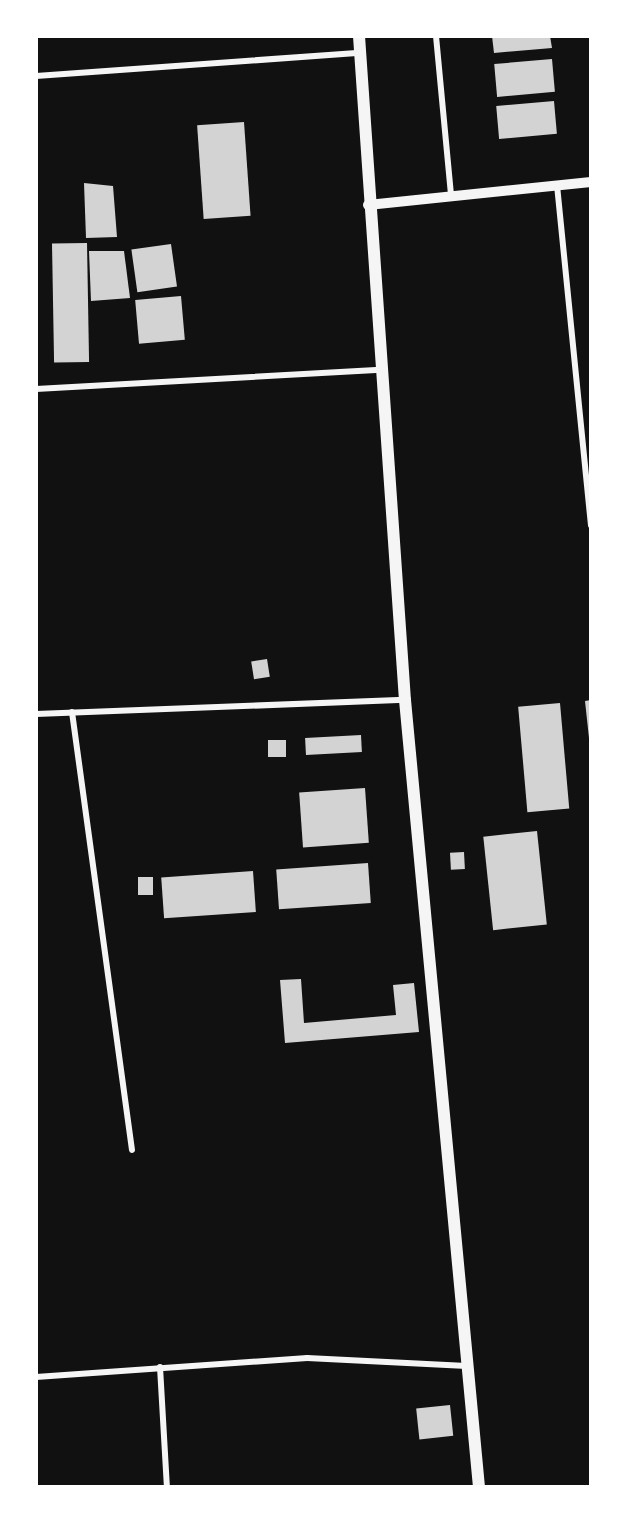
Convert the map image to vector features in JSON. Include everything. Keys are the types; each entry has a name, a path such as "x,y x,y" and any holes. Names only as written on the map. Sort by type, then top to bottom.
{"main road":[{"path":"359,36 368,205 405,700 478,1487"}],"street":[{"path":"436,36 451,196"},
{"path":"36,76 360,53"},
{"path":"368,205 591,182"},
{"path":"557,185 591,525"},
{"path":"36,389 380,370"},
{"path":"36,714 405,700"},
{"path":"72,712 132,1150"},
{"path":"36,1377 307,1358 467,1365"},
{"path":"160,1367 167,1487"}],"building":[{"path":"492,36 550,36 552,48 494,53"},
{"path":"552,59 555,92 497,97 494,64"},
{"path":"554,101 557,134 499,139 496,106"},
{"path":"244,122 251,216 204,219 197,125"},
{"path":"84,183 113,186 117,237 86,238"},
{"path":"87,243 89,362 54,363 52,244"},
{"path":"171,244 177,287 137,292 131,250"},
{"path":"89,251 124,251 130,298 91,301"},
{"path":"181,296 185,340 139,344 135,300"},
{"path":"267,659 270,677 254,679 251,662"},
{"path":"591,700 591,738 589,738 585,701"},
{"path":"560,703 569,809 527,812 518,707"},
{"path":"361,735 362,752 306,755 305,738"},
{"path":"268,740 286,740 286,757 268,757"},
{"path":"365,788 369,843 303,847 299,793"},
{"path":"537,831 547,924 493,930 483,837"},
{"path":"464,852 465,869 451,870 450,853"},
{"path":"368,863 371,903 279,909 276,869"},
{"path":"253,871 256,912 164,918 161,877"},
{"path":"138,877 153,877 153,895 138,895"},
{"path":"301,979 304,1023 396,1015 393,985 414,983 419,1032 285,1043 280,980"},
{"path":"450,1405 453,1436 419,1439 416,1409"}]}
